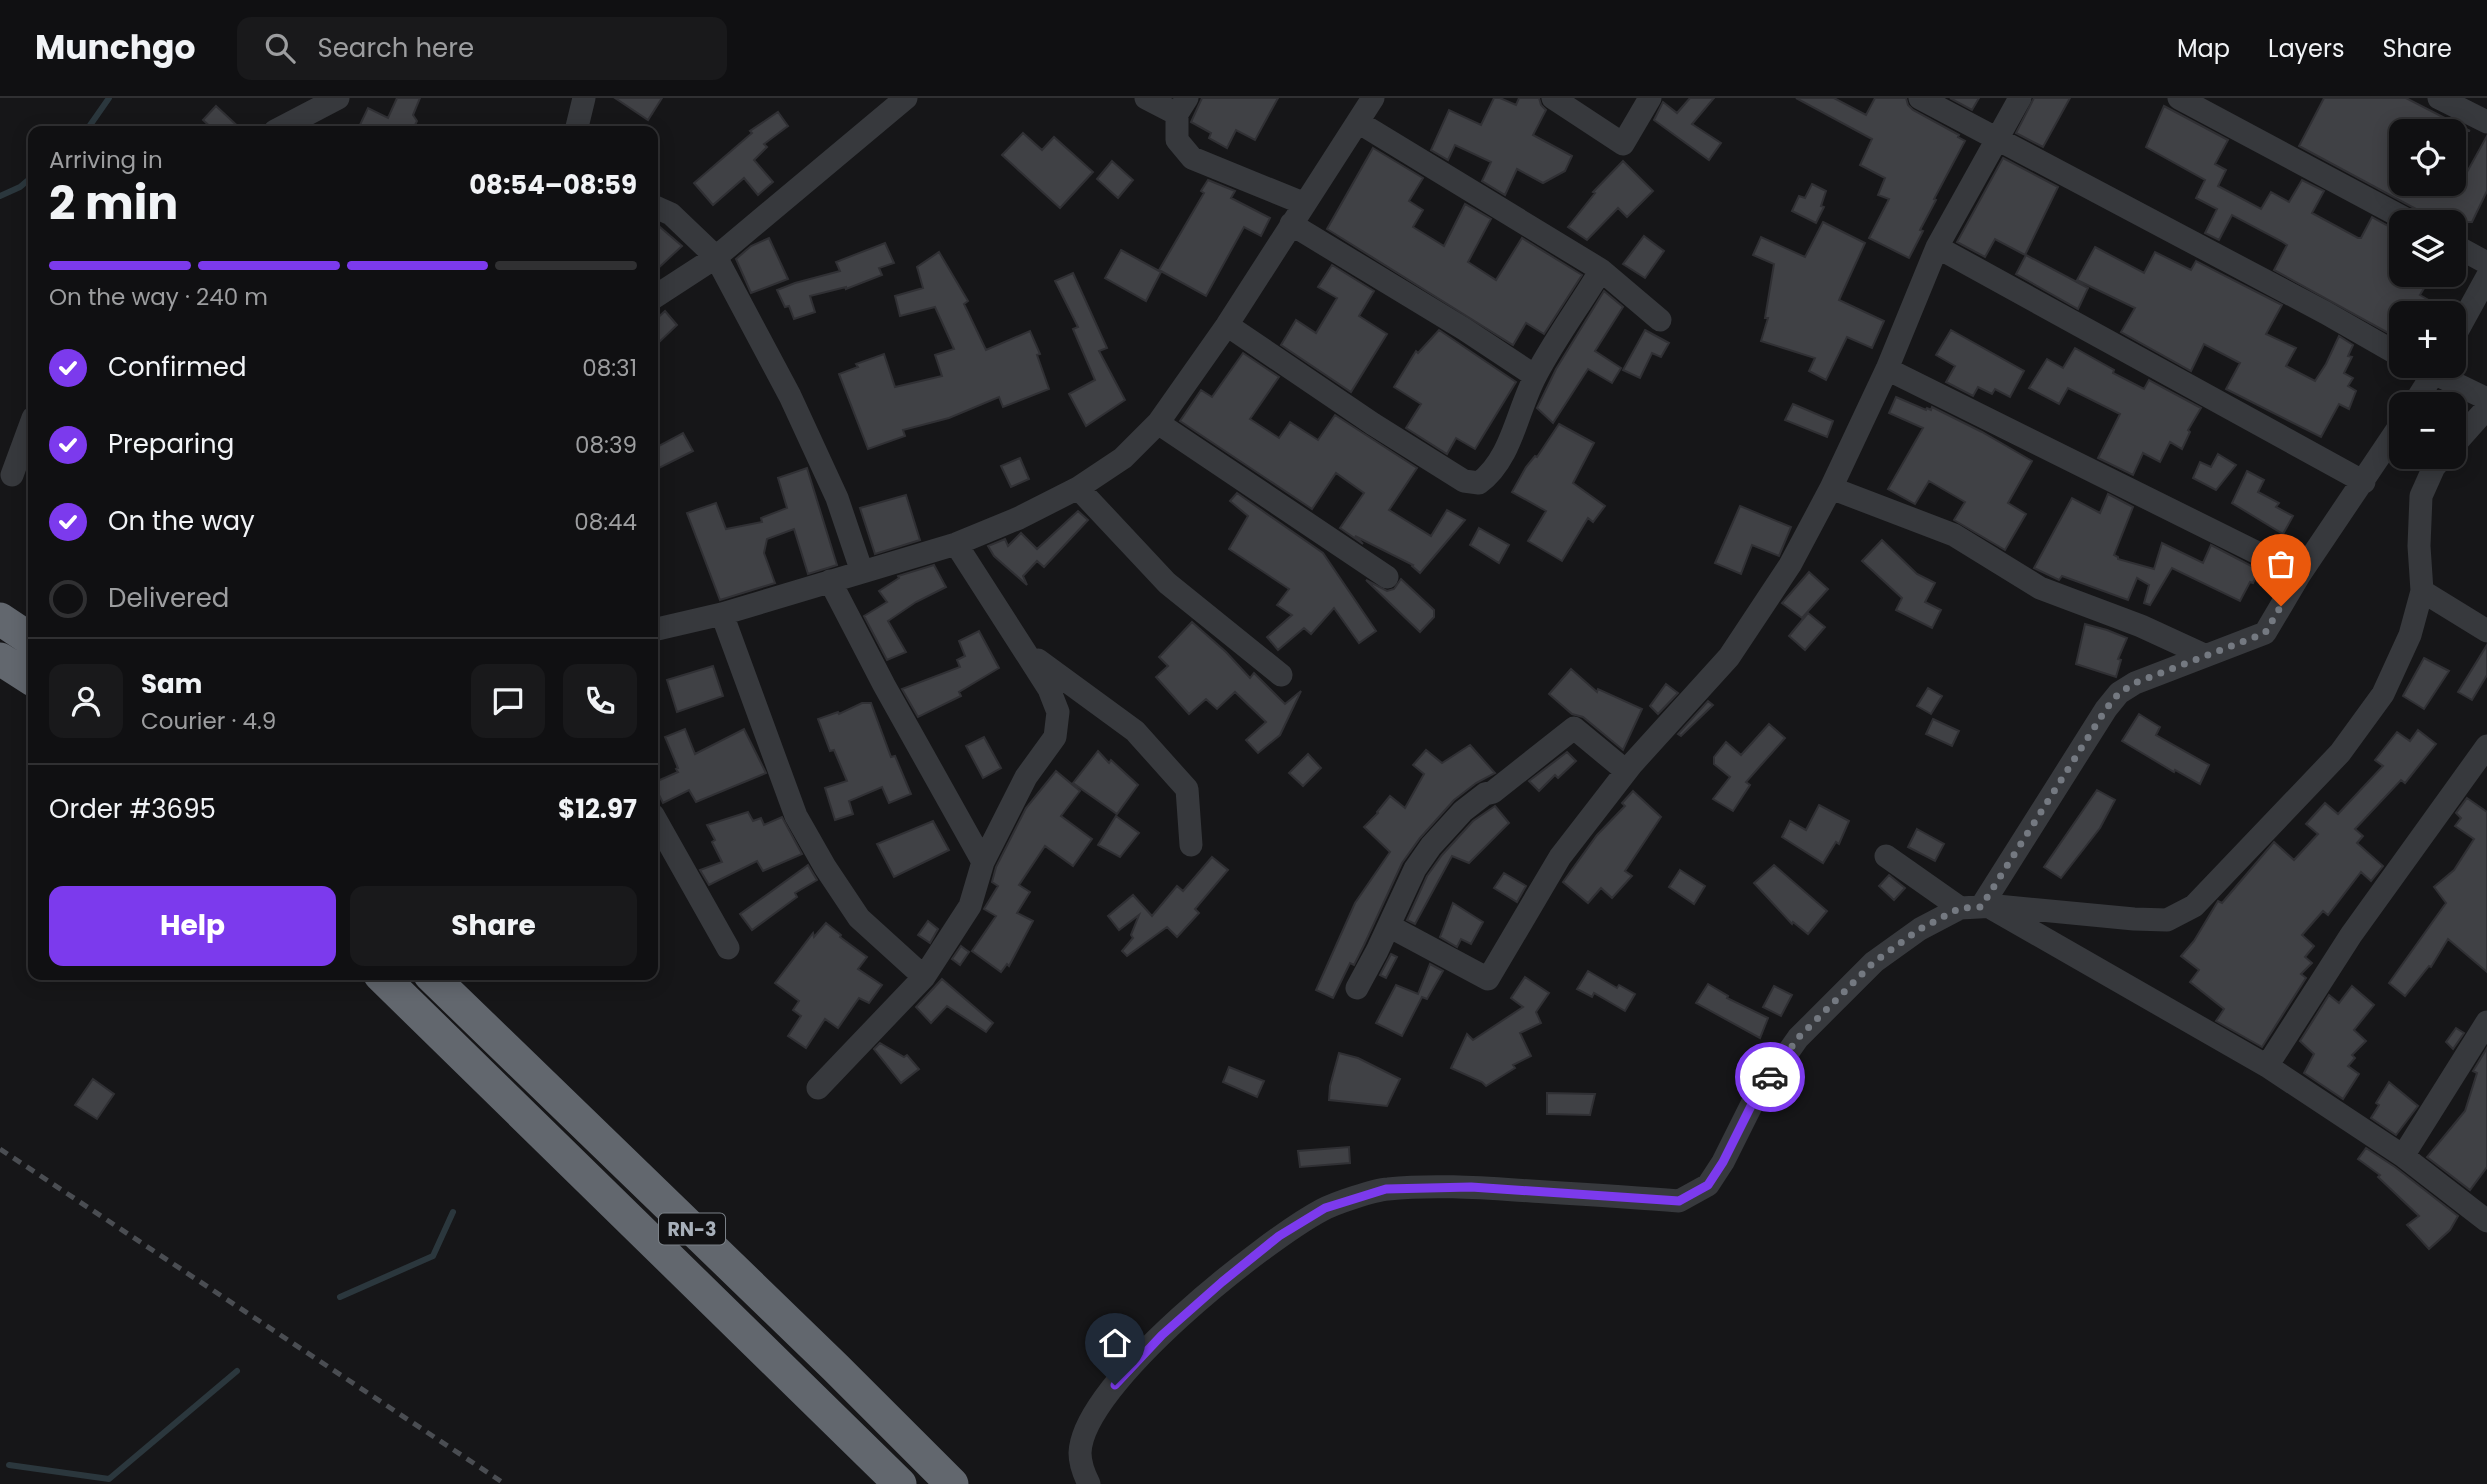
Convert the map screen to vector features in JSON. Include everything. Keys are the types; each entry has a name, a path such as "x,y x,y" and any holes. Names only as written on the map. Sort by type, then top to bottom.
{"highway":[{"path":"0,619 28,638"},
{"path":"0,659 28,677"},
{"name":"RN-3","path":"385,980 900,1484"},
{"name":"RN-3","path":"435,980 952,1484"},
{"path":"806,1392 835,1367"}],"street":[{"path":"285,126 338,98"},
{"path":"577,126 584,98"},
{"path":"658,295 716,257 906,98"},
{"path":"1146,98 1182,106 1177,139 1192,158 1305,204"},
{"path":"658,629 722,614 956,544 1019,518 1078,488 1122,458 1158,423 1227,325 1373,98"},
{"path":"1553,98 1623,144 1650,98"},
{"path":"1920,98 2389,350"},
{"path":"1389,926 1488,979 1560,857 1626,771 1729,657 1790,565 1831,488 1887,369 1937,247 2020,98"},
{"path":"2179,98 2389,210"},
{"path":"2439,98 2487,122"},
{"path":"1358,122 1601,270 1660,320"},
{"path":"658,208 671,215 716,257 790,396 837,498 862,572"},
{"path":"1291,224 1535,376"},
{"path":"1937,247 2364,482"},
{"path":"2466,252 2487,263"},
{"path":"1227,325 1373,424 1464,481 1479,483 1492,474 1535,376 1601,270"},
{"path":"2466,315 2487,277"},
{"path":"1887,369 2300,574"},
{"path":"2448,378 2487,399"},
{"path":"2466,432 2487,408"},
{"path":"1158,423 1387,577"},
{"path":"15,476 28,434"},
{"path":"1977,907 2119,693 2135,683 2265,633 2300,574 2389,443"},
{"path":"1089,1484 1080,1453 1086,1431 1115,1385 1162,1335 1222,1282 1279,1236 1325,1208 1386,1189 1471,1187 1679,1201 1708,1185 1723,1162 1752,1104 1798,1038 1874,962 1920,929 1977,907 2166,920 2194,906 2340,753 2383,694 2410,635 2422,591 2419,546 2421,496 2433,469"},
{"path":"1078,488 1167,583 1281,676"},
{"path":"1831,488 1954,535 2040,588 2141,626 2204,655"},
{"path":"818,1088 924,977 970,906 983,862 1026,777 1055,737 1058,712 1049,688 956,544"},
{"path":"830,581 884,685 983,862"},
{"path":"2422,591 2487,631"},
{"path":"722,614 796,817 859,918 924,977"},
{"path":"1027,652 1135,731 1187,789 1191,845"},
{"path":"1357,988 1415,869 1431,846 1455,820 1485,794 1493,792 1574,728 1626,771"},
{"path":"2267,1066 2351,934 2487,746"},
{"path":"658,824 728,948"},
{"path":"1886,856 2267,1066 2403,1156 2487,1221"},
{"path":"2403,1156 2487,1022"}],"building":[{"path":"397,98 420,98 413,115 417,121 414,126 359,126 368,108 388,118"},
{"path":"615,98 662,98 648,120"},
{"path":"1202,98 1278,98 1255,140 1236,130 1227,148 1209,138 1211,133 1191,122"},
{"path":"1494,98 1516,105 1519,98 1539,98 1546,110 1533,135 1572,156 1565,171 1543,183 1517,169 1505,195 1482,181 1491,162 1455,145 1448,160 1431,150 1449,110 1481,125"},
{"path":"1690,98 1714,98 1692,124 1721,143 1709,160 1654,120 1663,102 1677,113"},
{"path":"1796,98 1834,98 1866,115 1875,98 1906,98 1913,110 1965,141 1934,199 1936,200 1920,230 1923,231 1909,258 1869,238 1889,199 1878,195 1885,178 1860,165 1872,139"},
{"path":"1950,98 1979,98 1972,110"},
{"path":"2034,98 2070,98 2043,147 2016,133"},
{"path":"2324,98 2406,98 2447,119 2389,119 2389,194 2299,146"},
{"path":"216,106 238,126 210,126 203,120"},
{"path":"2164,106 2228,140 2215,164 2226,170 2218,186 2261,209 2271,192 2289,202 2302,180 2324,191 2312,213 2358,238 2361,238 2372,217 2389,226 2389,287 2425,287 2420,295 2430,301 2389,301 2389,333 2274,270 2287,245 2281,241 2232,215 2219,240 2205,233 2217,209 2196,198 2205,180 2146,147"},
{"path":"778,112 788,126 764,144 767,147 754,160 773,182 758,195 744,178 713,205 694,183 752,133 750,131"},
{"path":"1023,133 1042,150 1054,137 1093,172 1060,208 1002,155"},
{"path":"2487,136 2487,191 2472,222 2466,222 2466,210 2418,210 2392,196 2466,196 2466,174"},
{"path":"1373,148 1423,178 1409,201 1423,210 1413,227 1444,246 1465,204 1491,219 1468,262 1496,280 1522,238 1582,275 1544,334 1526,323 1513,345 1327,229"},
{"path":"2003,158 2058,187 2025,255 1995,239 1985,257 1957,242"},
{"path":"1112,161 1133,180 1118,198 1097,179"},
{"path":"1623,161 1653,191 1627,217 1618,208 1587,240 1568,227 1595,193 1593,192"},
{"path":"1208,180 1235,191 1231,198 1270,218 1261,236 1244,227 1206,296 1159,270 1204,193 1201,191"},
{"path":"1812,184 1826,191 1821,206 1824,207 1816,223 1792,211 1799,196 1805,198"},
{"path":"1823,222 1865,243 1839,300 1884,321 1872,348 1847,337 1826,380 1809,371 1815,358 1761,341 1768,318 1765,318 1774,264 1753,255 1761,237 1805,257"},
{"path":"658,225 682,246 658,268"},
{"path":"1644,236 1664,251 1645,278 1623,264"},
{"path":"769,238 788,279 751,293 736,259 751,246"},
{"path":"885,243 894,263 879,268 882,275 846,289 810,296 815,312 794,319 789,306 785,307 777,290 840,271 836,262"},
{"path":"2095,247 2144,273 2155,252 2191,270 2196,261 2282,305 2266,334 2296,348 2286,366 2315,381 2339,336 2353,345 2348,356 2352,357 2344,373 2353,378 2348,386 2356,391 2349,409 2339,404 2321,437 2226,389 2240,363 2204,344 2191,371 2121,332 2135,308 2077,280"},
{"path":"1121,250 1161,272 1146,301 1105,278"},
{"path":"939,252 968,301 964,304 986,350 1030,331 1040,354 1037,355 1049,389 1003,407 999,397 949,418 903,430 905,436 868,449 839,374 858,367 856,364 884,354 895,387 942,376 935,355 954,349 935,307 900,316 895,296 923,288 917,267"},
{"path":"2026,255 2088,288 2078,309 2016,274"},
{"path":"1332,265 1374,291 1359,316 1387,334 1351,392 1281,345 1296,320 1316,333 1337,298 1318,287"},
{"path":"1073,273 1107,348 1099,351 1125,400 1086,426 1069,394 1095,380 1073,329 1078,327 1055,281"},
{"path":"1604,291 1623,307 1595,351 1621,368 1612,383 1588,369 1553,423 1537,408 1556,369"},
{"path":"665,311 677,325 658,343 658,317"},
{"path":"1439,330 1516,382 1475,449 1456,438 1447,454 1406,428 1421,404 1394,387 1416,351 1418,353"},
{"path":"1645,330 1669,343 1661,357 1652,353 1640,378 1623,370"},
{"path":"1951,330 2024,371 2010,397 1995,389 1992,394 1978,387 1973,396 1946,382 1955,366 1936,355"},
{"path":"2075,348 2144,389 2149,380 2201,408 2188,430 2190,432 2182,449 2170,442 2160,462 2143,453 2133,475 2098,458 2120,414 2068,388 2059,404 2029,388 2047,359 2063,368"},
{"path":"1243,353 1279,377 1250,419 1279,438 1290,422 1318,440 1335,415 1417,468 1389,510 1431,536 1447,510 1465,520 1420,573 1413,565 1355,536 1363,544 1340,528 1364,493 1336,473 1312,509 1180,421 1201,390 1212,397"},
{"path":"1896,397 1926,410 1931,410 1932,407 2032,461 2008,503 2026,514 2005,550 1954,520 1965,502 1929,481 1915,504 1888,489 1923,428 1889,413"},
{"path":"1793,404 1833,421 1827,437 1785,420"},
{"path":"1559,424 1594,443 1573,483 1605,506 1593,522 1588,518 1562,561 1528,541 1546,511 1512,492 1526,467 1537,457"},
{"path":"683,433 693,451 658,468 658,446"},
{"path":"2218,454 2236,465 2216,490 2193,478 2200,462 2211,467"},
{"path":"1020,458 1029,479 1011,487 1001,466"},
{"path":"807,468 837,565 808,574 794,529 767,539 764,553 775,583 720,600 687,513 716,503 726,529 762,522 761,518 787,508 778,478"},
{"path":"2247,471 2264,480 2258,492 2279,503 2276,507 2293,516 2283,534 2232,503"},
{"path":"1237,493 1323,553 1376,631 1359,643 1334,608 1311,634 1304,628 1278,650 1267,637 1292,615 1277,605 1289,589 1229,549 1248,516 1230,501"},
{"path":"2108,494 2133,507 2114,555 2118,559 2154,569 2162,543 2203,563 2211,545 2259,570 2253,583 2250,582 2240,601 2172,568 2150,605 2144,603 2149,585 2137,578 2128,600 2062,576 2059,580 2034,568 2072,498 2100,513"},
{"path":"906,495 920,540 875,554 860,508"},
{"path":"1740,506 1791,527 1779,556 1752,545 1741,574 1715,563"},
{"path":"1078,511 1088,520 1044,567 1037,561 1023,576 1027,585 994,556 988,546 1005,539 1008,546 1021,533 1037,549"},
{"path":"1479,528 1509,545 1499,563 1470,545"},
{"path":"1882,540 1917,574 1935,583 1925,602 1941,610 1932,628 1896,610 1902,598 1862,561"},
{"path":"934,565 946,587 916,602 888,621 906,652 887,660 864,616 887,602 879,591 899,578 898,576"},
{"path":"1809,572 1828,589 1802,618 1782,603"},
{"path":"1401,579 1434,610 1434,617 1420,632 1366,580 1387,591 1394,589"},
{"path":"1808,613 1825,627 1805,650 1789,636"},
{"path":"1192,622 1250,678 1254,673 1285,704 1301,691 1280,735 1258,753 1246,740 1266,722 1235,692 1217,709 1206,699 1189,714 1156,677 1168,666 1159,657"},
{"path":"2085,624 2127,638 2118,659 2121,660 2116,677 2076,664"},
{"path":"979,631 999,668 959,692 961,696 918,717 902,689 960,667 957,660 965,656 959,641"},
{"path":"2487,645 2487,675 2472,700 2458,692"},
{"path":"2424,658 2449,671 2424,709 2403,696"},
{"path":"713,666 723,696 677,712 667,680"},
{"path":"1571,669 1597,692 1598,689 1642,709 1623,750 1583,717 1572,714 1549,694"},
{"path":"1666,684 1678,693 1658,714 1650,706"},
{"path":"1928,688 1942,696 1931,714 1917,706"},
{"path":"1708,701 1713,705 1681,736 1678,734"},
{"path":"862,703 871,703 891,757 895,756 911,794 889,803 882,787 849,801 853,814 835,820 825,788 847,781 834,750 830,751 818,719 838,712 839,714"},
{"path":"2139,714 2160,727 2156,735 2209,765 2200,784 2122,741"},
{"path":"1933,719 1959,731 1952,746 1926,734"},
{"path":"1769,724 1785,738 1746,782 1750,785 1733,811 1713,799 1730,777 1714,764 1714,757 1726,742 1741,755"},
{"path":"685,729 695,754 744,729 766,773 696,802 689,790 663,803 658,793 658,781 678,772 665,737"},
{"path":"2418,730 2436,744 2405,783 2401,780 2355,829 2363,836 2357,843 2383,866 2371,881 2361,872 2328,915 2323,911 2302,935 2314,946 2305,957 2312,963 2301,974 2306,978 2262,1047 2216,1021 2224,1009 2190,982 2199,970 2181,956 2194,941 2218,901 2222,903 2274,842 2294,860 2318,834 2306,824 2325,803 2338,814 2383,766 2375,760 2397,732 2410,741"},
{"path":"984,737 1001,768 983,778 966,746"},
{"path":"1470,745 1495,773 1454,800 1402,863 1354,965 1350,963 1333,998 1316,990 1355,903 1390,852 1364,827 1390,796 1405,808 1424,774 1413,765 1426,750 1442,763"},
{"path":"1098,751 1138,785 1117,814 1073,783"},
{"path":"1567,752 1576,761 1558,778 1555,775 1539,791 1529,781"},
{"path":"1308,754 1321,768 1303,786 1289,773"},
{"path":"1056,771 1080,791 1061,816 1092,839 1073,866 1045,846 1019,885 1030,892 1017,913 1033,921 1009,966 1007,964 1001,972 972,951 996,916 984,909 998,886 992,882 996,867 1026,808"},
{"path":"2097,790 2115,800 2100,828 2061,878 2044,867"},
{"path":"1633,791 1661,817 1625,871 1632,876 1612,898 1601,888 1588,903 1563,882 1597,835 1625,806 1622,803"},
{"path":"2467,798 2487,812 2487,972 2448,939 2431,967 2429,966 2405,996 2389,983 2446,903 2434,887 2454,870 2474,839 2455,826 2461,818 2456,813"},
{"path":"1819,805 1849,821 1839,844 1836,842 1823,863 1782,837 1790,821 1806,830"},
{"path":"1495,806 1509,823 1469,863 1452,856 1415,924 1407,920 1427,876 1442,855 1473,821"},
{"path":"748,812 753,821 761,818 764,825 782,817 802,854 763,871 757,861 709,885 700,870 722,862 707,825"},
{"path":"1116,816 1139,833 1120,857 1098,845"},
{"path":"933,821 949,850 894,877 877,844"},
{"path":"1917,829 1944,844 1935,861 1908,847"},
{"path":"1212,857 1228,870 1195,909 1199,913 1177,937 1167,927 1127,956 1122,951 1133,938 1131,935 1139,915 1119,930 1108,916 1133,895 1152,916 1177,886 1183,891"},
{"path":"808,865 817,880 795,893 797,897 752,930 740,914"},
{"path":"1774,865 1827,911 1808,934 1793,922 1792,924 1754,883"},
{"path":"1680,870 1705,886 1694,904 1669,887"},
{"path":"1504,873 1526,886 1517,902 1494,888"},
{"path":"1889,875 1905,888 1894,900 1879,886"},
{"path":"1453,903 1483,922 1471,944 1461,939 1457,947 1440,937"},
{"path":"928,921 938,929 930,943 918,935"},
{"path":"826,923 867,957 858,969 882,985 869,1003 859,998 838,1028 825,1019 806,1048 788,1036 801,1016 793,1010 799,1001 775,983 813,933 814,937"},
{"path":"961,946 969,952 960,965 952,959"},
{"path":"1391,954 1397,957 1386,978 1380,975"},
{"path":"1430,964 1443,971 1427,999 1422,997 1402,1036 1376,1023 1396,985 1418,994"},
{"path":"1588,971 1617,988 1619,985 1635,994 1625,1011 1594,993 1592,997 1577,989"},
{"path":"1525,977 1549,993 1536,1012 1541,1023 1520,1033 1531,1056 1513,1065 1515,1068 1486,1086 1451,1068 1467,1034 1473,1040 1523,1007 1511,998"},
{"path":"942,979 993,1023 986,1032 947,1006 931,1023 916,1007"},
{"path":"1708,984 1728,996 1727,998 1768,1018 1760,1038 1696,1003"},
{"path":"1774,986 1792,995 1781,1016 1763,1007"},
{"path":"2352,986 2374,1005 2354,1030 2366,1041 2352,1055 2355,1058 2348,1066 2359,1074 2343,1099 2304,1073 2314,1054 2300,1041 2329,995 2339,1003"},
{"path":"2456,1028 2464,1033 2453,1049 2446,1042"},
{"path":"880,1043 904,1057 907,1055 919,1069 901,1083 874,1049"},
{"path":"2487,1048 2487,1167 2470,1190 2427,1157 2465,1111 2477,1073 2473,1071"},
{"path":"1339,1053 1358,1058 1400,1079 1387,1106 1329,1100"},
{"path":"1229,1067 1264,1081 1257,1097 1223,1082"},
{"path":"93,1079 114,1094 97,1119 75,1105"},
{"path":"2389,1082 2418,1106 2396,1135 2371,1118 2379,1105 2376,1103"},
{"path":"1547,1093 1595,1094 1590,1115 1547,1114"},
{"path":"1349,1147 1350,1163 1300,1167 1298,1151"},
{"path":"2366,1148 2458,1216 2450,1230 2429,1249 2407,1225 2419,1216 2378,1177 2380,1175 2358,1159"}],"waterway":[{"path":"89,126 109,98"},
{"path":"0,196 28,180"},
{"path":"340,1297 433,1256 453,1212"},
{"path":"9,1465 109,1479 237,1371"}],"railway":[{"path":"0,1149 505,1484"}],"way so far":[{"path":"1770,1077 1798,1038 1874,962 1920,929 1960,908 1981,907 2106,709 2119,693 2135,683 2265,633 2281,606"}],"route":[{"path":"1115,1385 1162,1335 1222,1282 1279,1236 1325,1208 1386,1189 1471,1187 1679,1201 1708,1185 1723,1162 1752,1104 1770,1077"}]}
